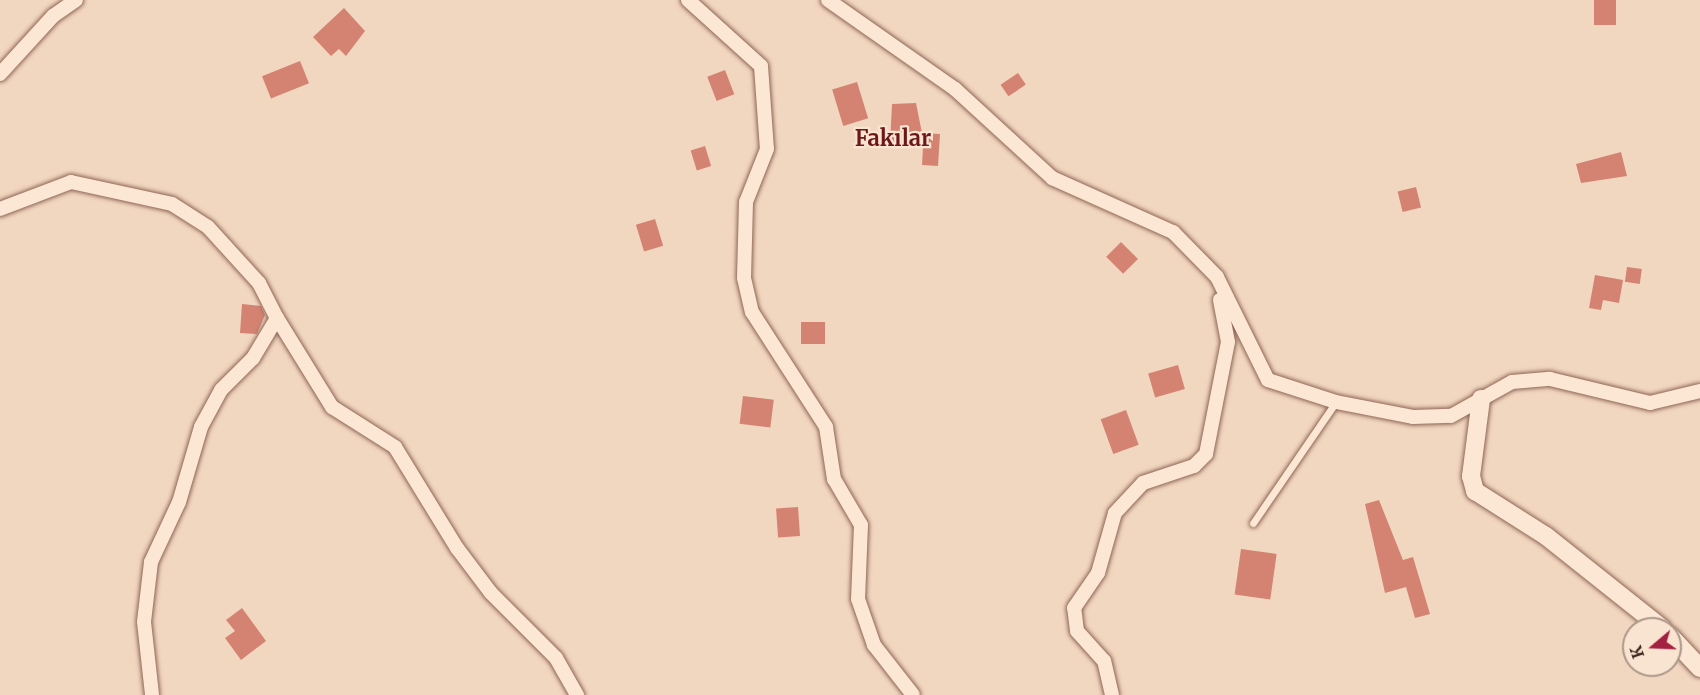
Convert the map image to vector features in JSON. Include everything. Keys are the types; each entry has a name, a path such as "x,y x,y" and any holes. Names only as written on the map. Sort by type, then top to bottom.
{"street":[{"path":"0,74 53,16 76,0"},
{"path":"688,0 761,66 768,149 746,202 744,278 752,312 826,427 834,479 861,525 858,599 874,645 913,695"},
{"path":"828,0 956,89 1052,178 1173,232 1216,277 1268,380 1336,402 1413,417 1451,416 1512,382 1550,379 1650,402 1700,391"},
{"path":"0,209 71,182 172,204 208,227 259,283 277,318 332,407 395,447 457,548 491,593 556,658 577,695"},
{"path":"1113,695 1104,661 1077,631 1074,608 1098,573 1115,513 1143,483 1194,466 1206,454 1228,342 1216,277"},
{"path":"152,695 144,622 151,562 179,502 201,427 221,390 252,358 277,318"},
{"path":"1481,399 1471,476 1475,491 1546,536 1648,617"},
{"path":"1682,649 1700,668"}],"lane":[{"path":"1253,523 1336,402"}],"building":[{"path":"1594,0 1616,0 1616,25 1594,25"},
{"path":"344,8 365,31 346,56 339,49 331,56 313,37"},
{"path":"300,61 309,83 271,99 262,76"},
{"path":"725,70 734,94 717,101 707,77"},
{"path":"1018,73 1026,85 1008,96 1001,85"},
{"path":"857,82 868,118 843,126 832,90"},
{"path":"916,103 922,133 940,134 938,166 922,165 923,147 890,144 892,104"},
{"path":"705,146 711,166 697,170 691,150"},
{"path":"1621,152 1627,176 1581,183 1576,164"},
{"path":"1416,187 1421,207 1403,212 1398,192"},
{"path":"655,219 663,246 644,252 636,225"},
{"path":"1121,242 1138,259 1123,274 1106,257"},
{"path":"1627,267 1642,269 1640,284 1625,282"},
{"path":"1595,275 1623,280 1619,303 1603,300 1601,310 1589,308"},
{"path":"242,304 261,306 265,315 257,334 240,333"},
{"path":"801,322 825,322 825,344 801,344"},
{"path":"1178,365 1185,389 1155,398 1148,374"},
{"path":"743,396 774,400 770,428 740,424"},
{"path":"1126,410 1139,445 1113,454 1101,419"},
{"path":"1379,500 1403,560 1413,557 1430,614 1415,618 1406,587 1385,593 1365,504"},
{"path":"798,507 800,536 778,537 776,509"},
{"path":"1241,549 1277,554 1270,600 1235,595"},
{"path":"242,608 266,641 241,660 225,638 235,631 226,620"}],"district":[{"name":"Fakılar","path":"893,139"}]}
